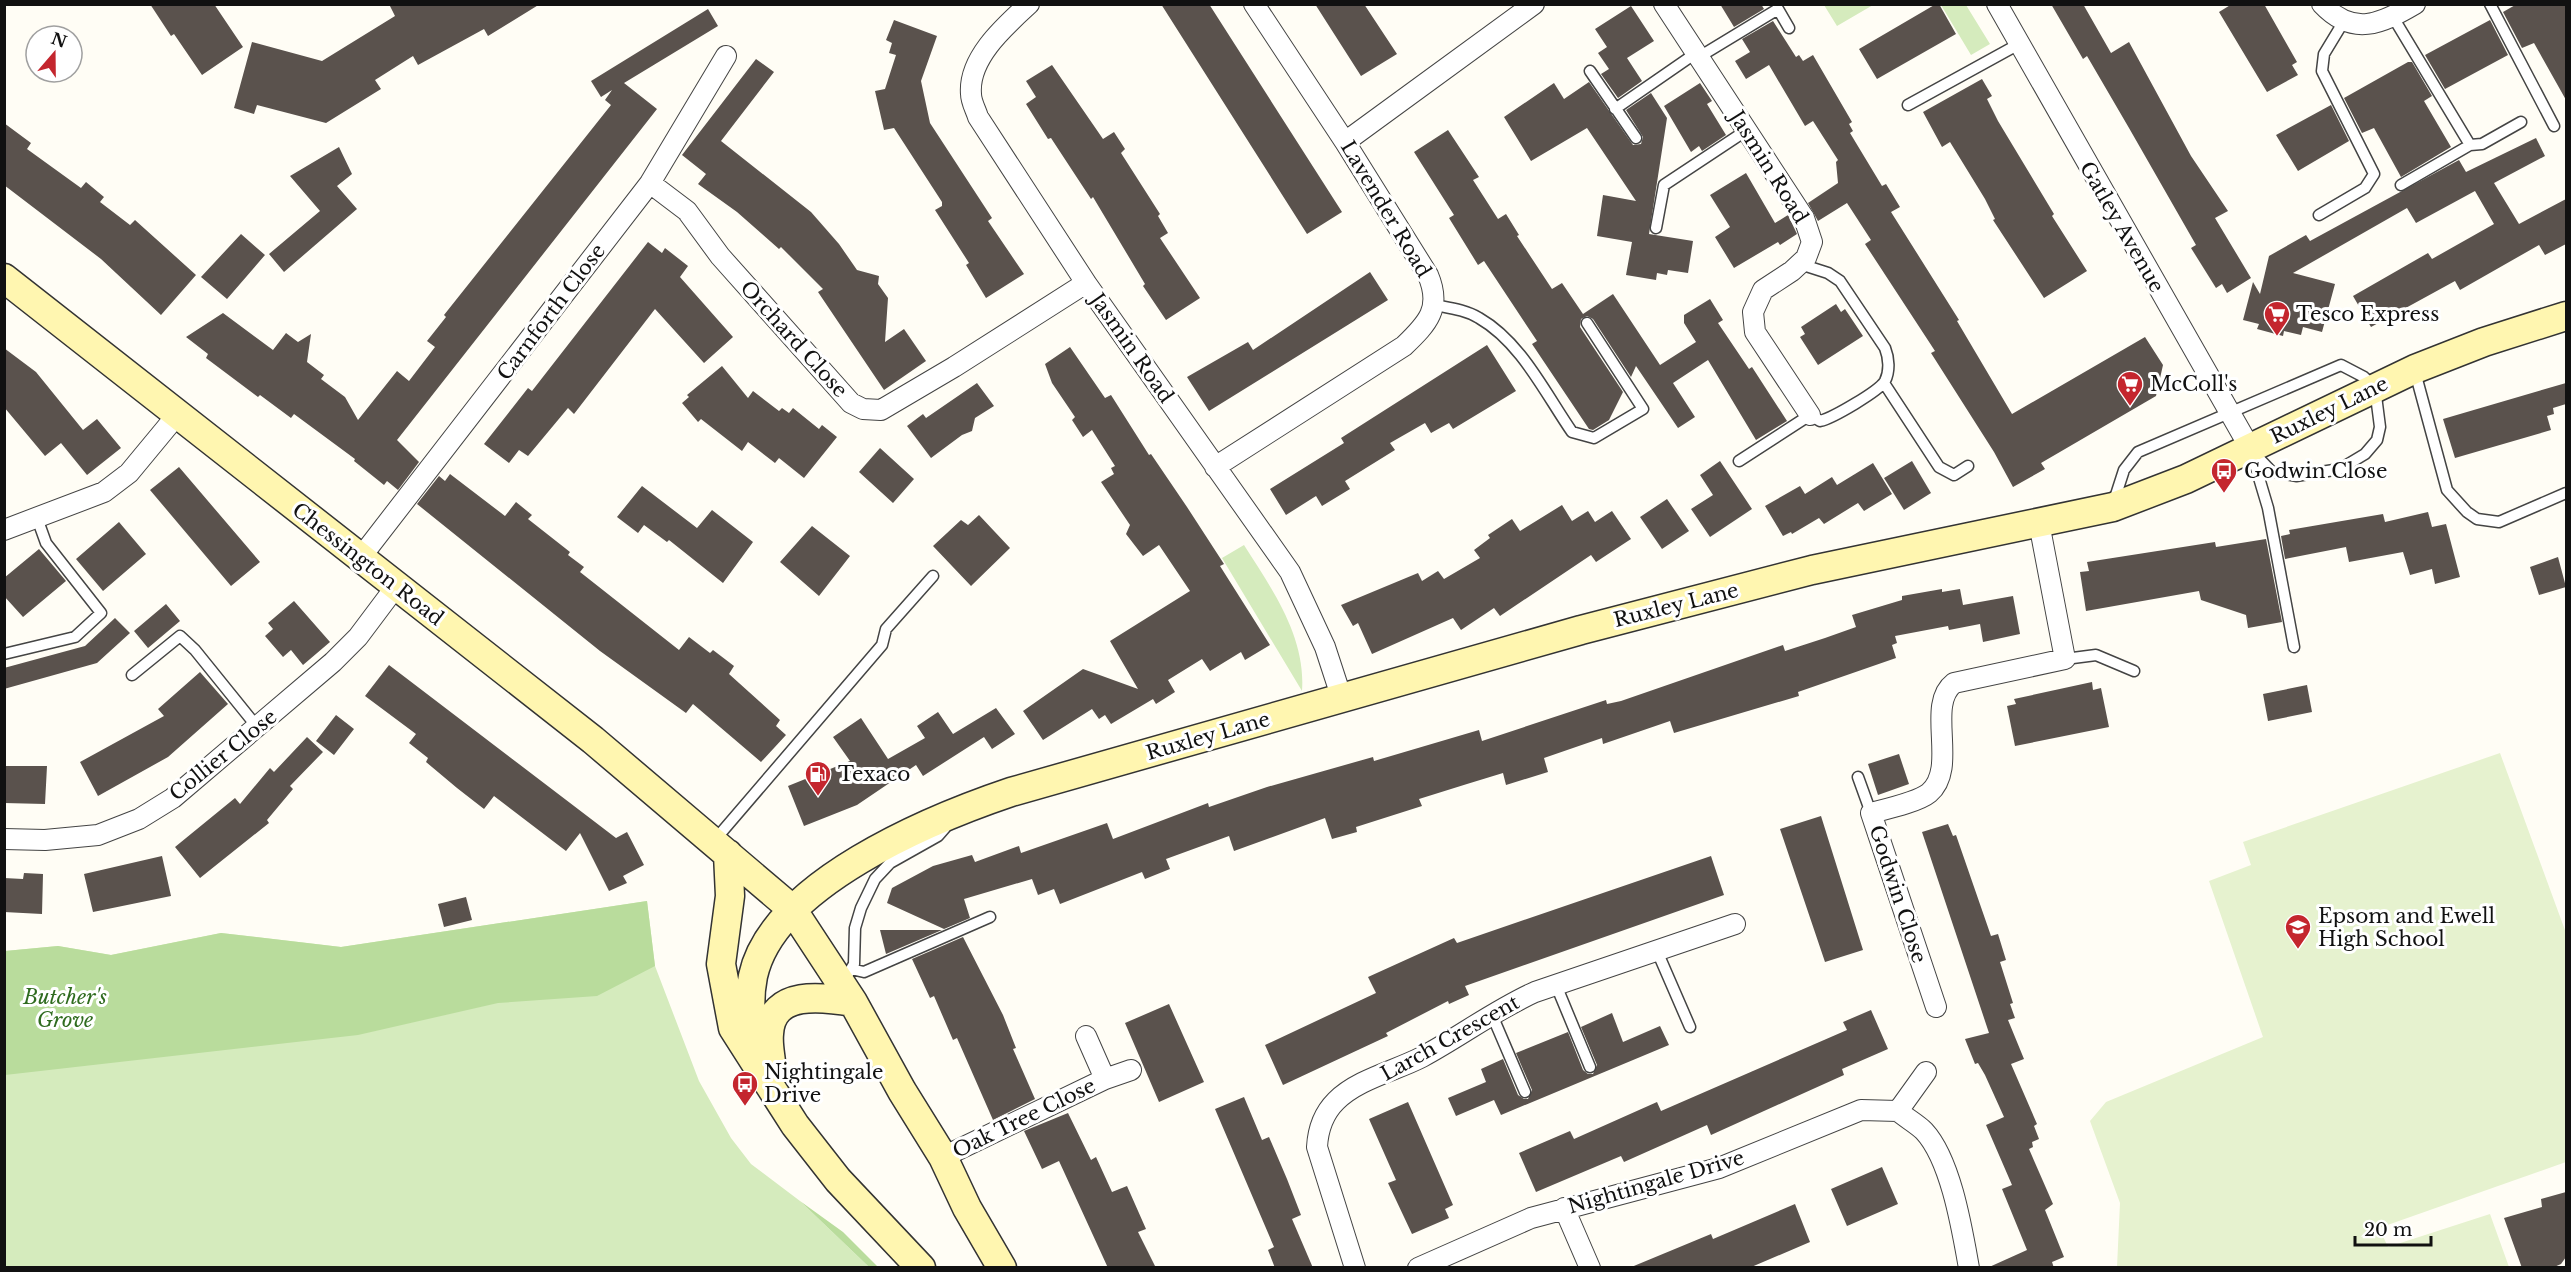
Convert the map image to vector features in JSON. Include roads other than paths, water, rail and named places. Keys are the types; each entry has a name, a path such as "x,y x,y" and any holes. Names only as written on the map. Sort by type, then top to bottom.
{"main road":[{"name":"Chessington Road","path":"4,278 602,747 792,909 849,985 902,1090 943,1157 967,1208 1002,1268"},
{"name":"Ruxley Lane","path":"792,909 883,845 952,812 1011,792 1581,630 1812,570 2112,507 2186,479 2415,369 2566,316"},
{"path":"721,848 730,896 721,964 733,1028 782,1105 838,1180 921,1268"},
{"path":"756,1062 749,1012 753,976 764,948 792,909"},
{"path":"782,1105 771,1066 769,1031 776,1014 787,1002 816,996 849,985"}],"street":[{"name":"Jasmin Road","path":"1029,4 997,36 980,60 971,81 971,96 978,117 1086,283 1290,572 1325,647 1342,699"},
{"name":"Lavender Road","path":"1254,4 1345,142 1428,275 1435,292 1435,305"},
{"path":"1345,142 1534,4"},
{"name":"Jasmin Road","path":"1664,4 1804,218 1812,242 1806,258 1800,264"},
{"name":"Gatley Avenue","path":"1996,4 2250,448"},
{"path":"2322,4 2331,14 2359,25 2373,24 2393,17 2415,4"},
{"name":"Carnforth Close","path":"361,557 650,183 726,56"},
{"name":"Orchard Close","path":"650,183 687,211 720,256 851,403 863,409 881,410 954,367 1086,283"},
{"path":"1800,264 1763,290 1754,312 1755,332 1810,415"},
{"path":"1215,467 1404,346 1422,329 1435,305"},
{"path":"4,530 104,492 135,466 177,415"},
{"path":"2039,524 2065,659"},
{"name":"Collier Close","path":"4,839 45,840 98,835 139,819 173,798 333,662 357,637 397,585"},
{"name":"Godwin Close","path":"1936,1007 1871,813 1928,795 1938,783 1942,763 1943,699 1947,689 1954,684 2065,659"},
{"name":"Larch Crescent","path":"1355,1268 1317,1147 1324,1117 1346,1093 1423,1056 1512,1003 1556,985 1735,924"},
{"name":"Oak Tree Close","path":"1086,1036 1105,1079"},
{"name":"Oak Tree Close","path":"943,1157 1105,1079 1131,1070"},
{"path":"1926,1072 1898,1111 1924,1131 1944,1167 1959,1218 1969,1268"},
{"name":"Nightingale Drive","path":"1418,1268 1531,1218 1719,1168 1861,1110 1898,1111"},
{"path":"1564,1208 1590,1268"}],"lane":[{"path":"2490,4 2554,126"},
{"path":"1615,108 1697,55 1778,9 1789,28"},
{"path":"2393,17 2470,145"},
{"path":"2319,214 2364,188 2374,174 2322,71 2324,54 2344,21"},
{"path":"1908,105 2019,44"},
{"path":"1590,71 1636,138"},
{"path":"2401,185 2470,145 2482,144 2521,122"},
{"path":"1656,228 1664,185 1747,130"},
{"path":"1800,264 1828,273 1840,281 1885,348 1889,358 1884,383 1939,467 1954,475 1968,466"},
{"path":"1435,305 1460,309 1478,317 1497,331 1511,344 1572,432 1594,438 1643,409 1587,323"},
{"path":"2112,507 2124,470 2138,452 2341,365 2364,377 2375,388 2380,427 2377,440 2365,454 2340,469 2296,476 2271,471 2250,448"},
{"path":"2415,369 2447,490 2467,512 2477,519 2499,522 2566,493"},
{"path":"1739,461 1810,415 1820,421 1829,419 1884,383"},
{"path":"2250,448 2268,508 2294,647"},
{"path":"4,654 75,637 101,613 46,543 37,518"},
{"path":"721,848 882,645 886,629 933,576"},
{"path":"132,675 180,636 195,650 258,728"},
{"path":"2065,659 2096,655 2134,671"},
{"path":"1858,777 1871,813"},
{"path":"849,985 854,964 855,928 861,908 875,879 890,863 938,836 948,825 952,812"},
{"path":"849,985 864,972 990,917"},
{"path":"1656,951 1690,1027"},
{"path":"1556,985 1590,1067"},
{"path":"1492,1015 1525,1092"}],"place":[{"name":"Tesco Express","path":"2277,337"},
{"name":"McColl's","path":"2130,407"},
{"name":"Godwin Close","path":"2224,494"},
{"name":"Texaco","path":"818,797"},
{"name":"Epsom and Ewell High School","path":"2298,950"},
{"name":"Nightingale Drive","path":"745,1107"}],"park label":[{"name":"Butcher's Grove","path":"65,1008"}]}
